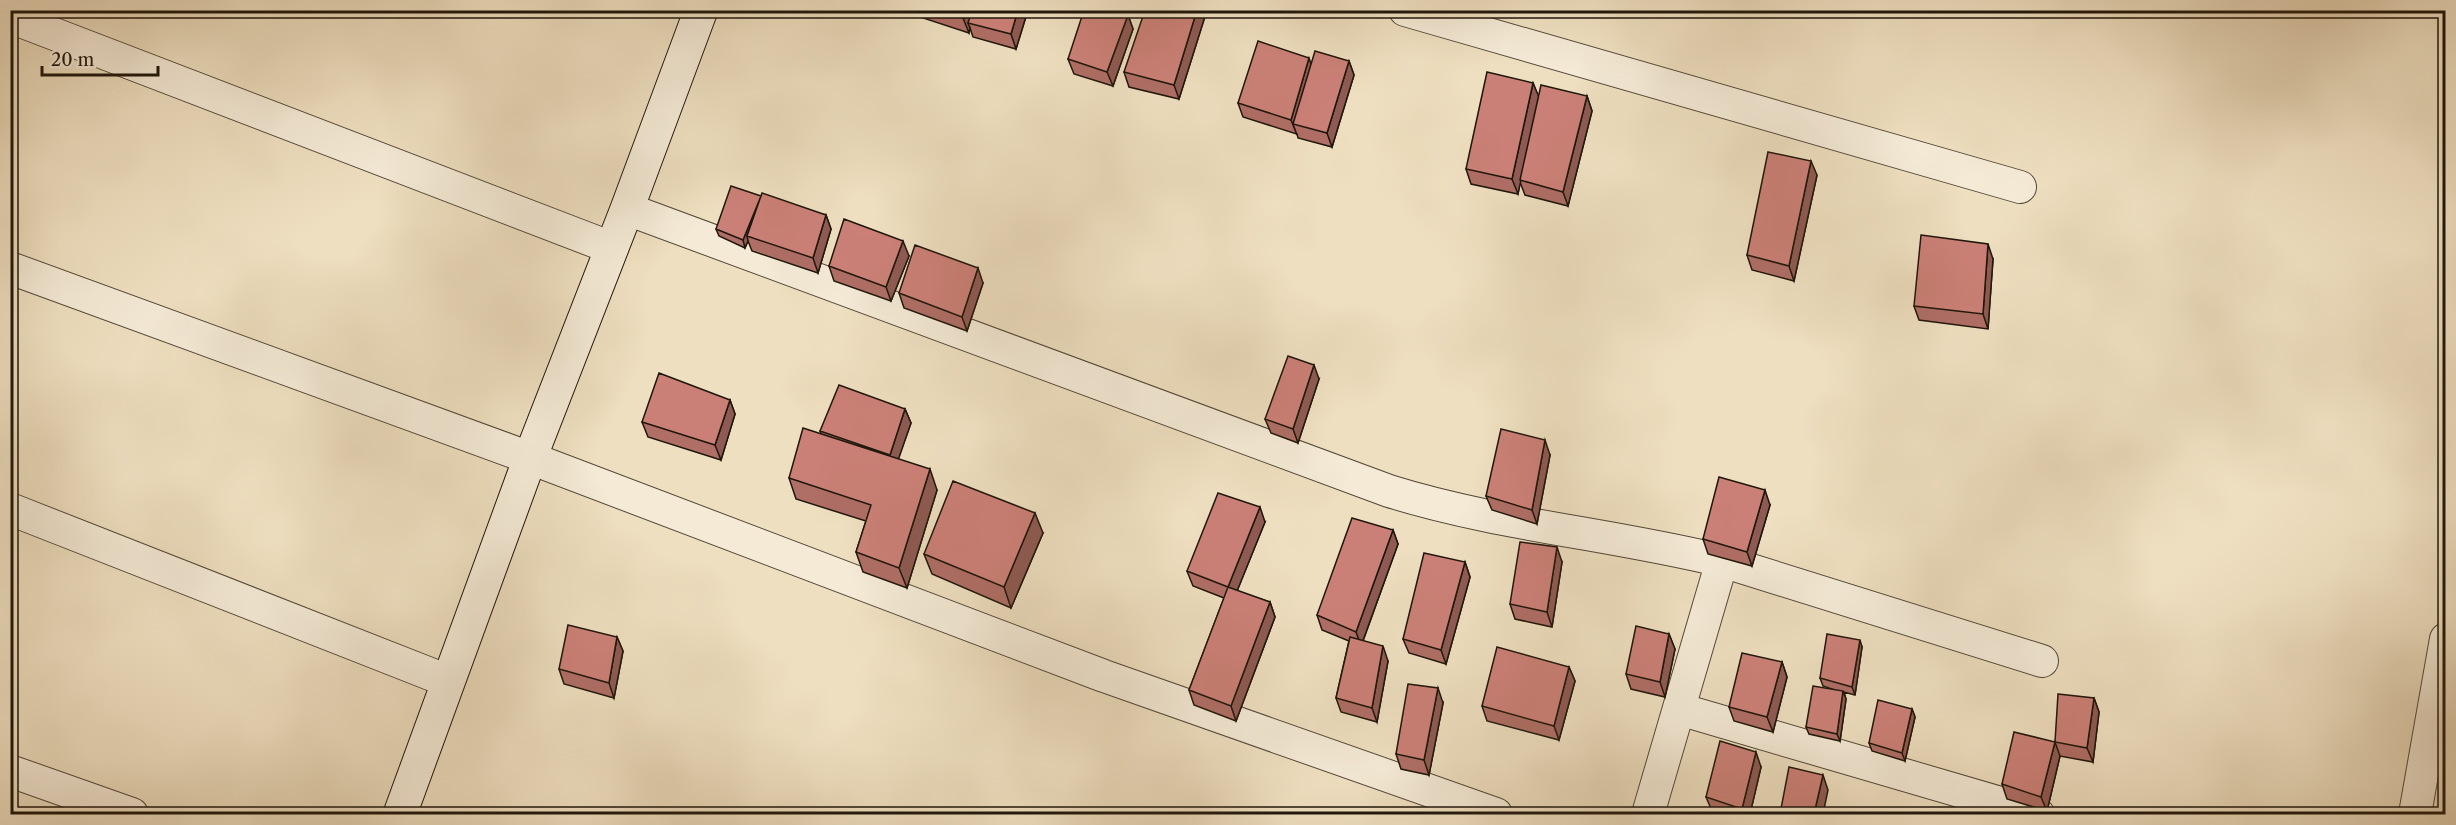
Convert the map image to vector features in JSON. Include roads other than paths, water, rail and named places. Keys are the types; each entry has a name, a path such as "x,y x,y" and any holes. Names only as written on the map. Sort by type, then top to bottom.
{"main road":[{"path":"400,814 530,458 627,209 701,10"}],"street":[{"path":"1405,10 2020,187"},
{"path":"10,17 612,248"},
{"path":"627,209 1389,491 1492,518 1682,551 1722,561 2042,661"},
{"path":"10,268 530,458 1104,676 1496,814"},
{"path":"10,508 448,681"},
{"path":"1648,814 1722,561"},
{"path":"2415,814 2445,639"},
{"path":"1679,709 2038,814"},
{"path":"10,771 132,814"}]}
